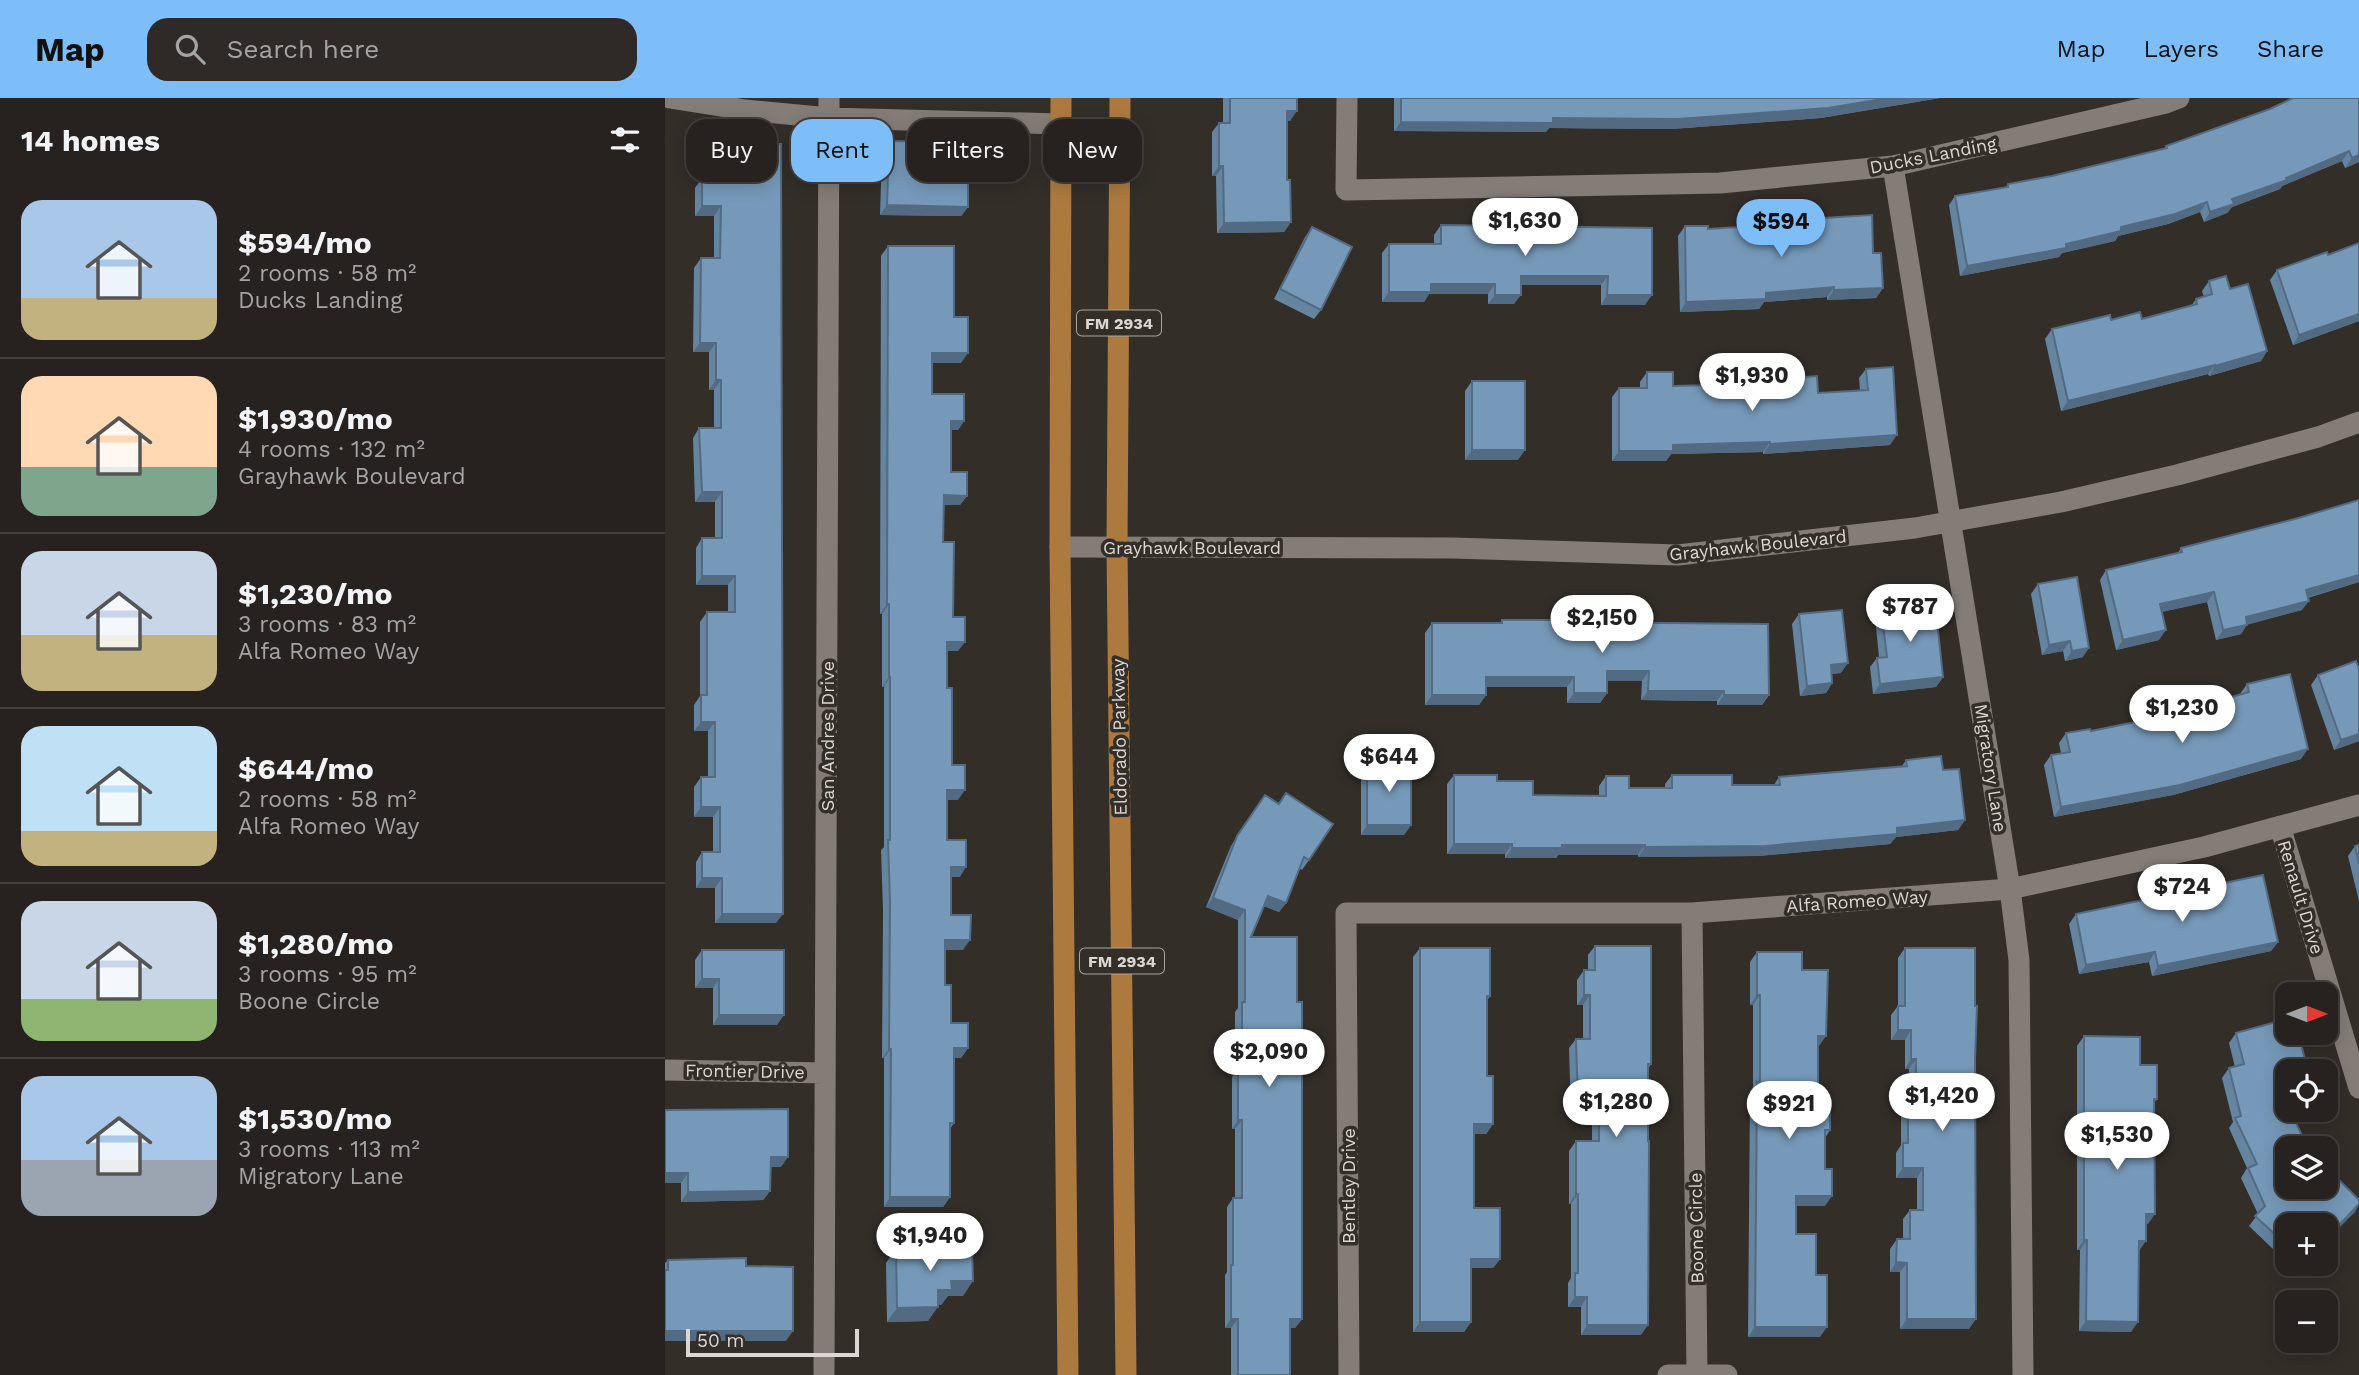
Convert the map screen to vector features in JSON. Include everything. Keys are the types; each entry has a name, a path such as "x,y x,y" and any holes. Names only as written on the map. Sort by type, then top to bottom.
{"main road":[{"name":"FM 2934","path":"1061,98 1061,119"},
{"name":"Eldorado Parkway","path":"1120,98 1118,547 1126,1375"},
{"name":"FM 2934","path":"1061,182 1060,547 1068,1375"}],"street":[{"path":"670,98 745,110 829,108 1043,123"},
{"name":"Ducks Landing","path":"1347,98 1346,190 1720,183 1893,166 2179,98"},
{"name":"San Andres Drive","path":"824,1375 829,108"},
{"name":"Migratory Lane","path":"1893,166 2010,889 2019,960 2023,1375"},
{"name":"Grayhawk Boulevard","path":"1060,547 1453,548 1678,555 1915,528 2061,502 2177,475 2318,437 2359,422"},
{"name":"Alfa Romeo Way","path":"1346,913 1692,913 2010,889 2204,847 2359,805"},
{"name":"Renault Drive","path":"2280,826 2359,1088"},
{"name":"Bentley Drive","path":"1346,913 1349,1375"},
{"name":"Boone Circle","path":"1692,913 1697,1375"},
{"name":"Frontier Drive","path":"665,1070 825,1073"},
{"path":"1668,1375 1727,1375"}],"building":[{"path":"1230,98 1297,98 1297,111 1287,111 1287,180 1290,180 1291,222 1224,223 1223,166 1219,166 1219,123 1230,123"},
{"path":"1401,98 1888,98 1828,108 1678,119 1553,118 1553,123 1401,122"},
{"path":"2293,98 2359,98 2359,155 2352,158 2349,151 2286,178 2287,180 2232,199 2234,204 2210,212 2207,202 2175,214 2121,227 2121,231 2066,244 2066,248 1967,266 1955,196 2008,187 2008,184 2167,148 2166,146 2270,109"},
{"path":"893,141 907,141 907,182 968,182 968,207 887,205 888,182 893,182"},
{"path":"777,144 781,144 783,914 722,914 722,878 702,878 702,852 720,852 720,807 701,807 701,777 715,777 715,722 701,722 701,695 707,695 707,612 735,612 735,576 702,576 702,538 722,538 722,492 702,492 699,428 721,428 721,380 716,380 716,343 700,343 701,258 720,258 721,206 702,206 702,182 777,182"},
{"path":"1872,215 1873,253 1881,253 1883,288 1834,290 1834,287 1766,293 1766,299 1686,302 1685,226 1708,226 1708,229 1772,225 1772,221"},
{"path":"1441,225 1652,228 1652,295 1607,295 1608,276 1521,276 1521,295 1495,295 1495,284 1431,284 1431,292 1389,292 1389,244 1441,244"},
{"path":"1312,227 1352,247 1321,310 1280,289"},
{"path":"2359,243 2359,314 2299,335 2277,270"},
{"path":"888,246 954,246 954,317 968,317 968,353 932,353 932,394 964,394 964,421 951,421 951,472 967,472 967,496 944,495 943,542 954,542 953,617 965,617 965,642 947,642 947,688 952,688 952,765 965,765 965,790 947,790 947,840 966,840 966,867 951,867 951,915 971,915 970,940 945,940 945,985 951,985 951,1023 968,1023 968,1048 954,1048 950,1197 890,1197"},
{"path":"2226,276 2230,289 2248,284 2267,351 2068,401 2052,329 2110,315 2111,320 2140,312 2142,319 2197,304 2196,299 2212,294 2209,281"},
{"path":"1893,367 1897,435 1770,444 1673,445 1673,451 1619,451 1619,388 1647,388 1647,372 1673,372 1673,386 1748,384 1749,392 1791,391 1790,378 1817,376 1818,393 1868,390 1866,369"},
{"path":"1472,381 1525,381 1525,450 1472,450"},
{"path":"2359,500 2359,575 2306,590 2309,601 2246,617 2247,625 2223,630 2214,592 2160,604 2166,630 2123,640 2106,570 2182,552 2181,548"},
{"path":"2077,577 2089,648 2072,651 2070,641 2049,645 2038,584"},
{"path":"1935,602 1943,677 1880,684 1877,658 1887,657 1881,607"},
{"path":"1842,610 1848,663 1831,665 1832,683 1807,686 1799,614"},
{"path":"1502,620 1768,624 1769,695 1724,695 1724,691 1648,691 1649,671 1607,671 1607,693 1574,693 1574,677 1486,677 1486,695 1432,695 1432,623 1502,623"},
{"path":"2356,661 2359,669 2359,734 2341,740 2318,675"},
{"path":"2290,674 2308,749 2180,785 2061,807 2051,755 2070,752 2066,733 2091,731 2165,716 2249,692 2247,684"},
{"path":"1941,756 1943,770 1959,769 1965,820 1897,828 1897,834 1765,846 1562,845 1562,848 1512,848 1512,844 1454,844 1454,775 1497,775 1497,781 1533,781 1533,795 1606,796 1606,776 1629,776 1629,788 1672,788 1672,775 1732,775 1732,785 1780,785 1779,777 1907,766 1906,760"},
{"path":"1367,762 1411,762 1411,825 1367,825"},
{"path":"1286,793 1333,824 1309,860 1304,857 1286,903 1268,896 1251,937 1297,937 1297,1002 1302,1002 1302,1319 1290,1319 1290,1375 1238,1375 1238,1319 1231,1319 1231,1265 1233,1198 1242,1198 1242,1120 1238,1120 1238,1067 1242,1067 1242,1002 1245,1002 1245,910 1213,898 1237,836 1265,795 1279,804"},
{"path":"2359,845 2359,864 2355,846"},
{"path":"2263,875 2278,942 2158,966 2155,952 2086,965 2076,914"},
{"path":"1595,946 1651,946 1648,1325 1587,1325 1587,1297 1575,1297 1575,1273 1578,1273 1576,1141 1599,1141 1599,1102 1578,1102 1576,1039 1590,1039 1590,995 1584,995 1584,970 1595,970"},
{"path":"1420,948 1490,948 1487,1076 1493,1076 1493,1124 1474,1124 1474,1208 1500,1208 1500,1259 1471,1259 1471,1322 1420,1322"},
{"path":"1905,948 1975,948 1976,1319 1907,1319 1907,1263 1896,1262 1897,1239 1910,1239 1910,1210 1923,1210 1923,1168 1903,1168 1903,1143 1908,1143 1908,1104 1916,1104 1916,1059 1911,1059 1911,1030 1898,1030 1898,1006 1905,1006"},
{"path":"702,950 784,950 784,1015 719,1015 719,979 702,979"},
{"path":"1757,952 1802,952 1802,970 1828,970 1826,1036 1818,1036 1818,1082 1819,1105 1830,1105 1830,1130 1825,1130 1825,1169 1832,1169 1832,1196 1796,1196 1796,1234 1816,1234 1816,1275 1827,1275 1827,1327 1755,1327 1757,1082 1760,1082"},
{"path":"2275,1022 2275,1045 2301,1045 2305,1059 2275,1059 2275,1122 2296,1122 2302,1136 2275,1136 2275,1199 2338,1199 2338,1179 2359,1200 2359,1204 2338,1226 2338,1213 2275,1213 2275,1234 2255,1216 2265,1206 2248,1168 2257,1164 2235,1118 2241,1116 2229,1068 2244,1064 2236,1033"},
{"path":"2084,1036 2140,1037 2140,1065 2157,1065 2157,1099 2154,1099 2155,1214 2146,1214 2146,1241 2139,1241 2138,1322 2086,1321"},
{"path":"788,1109 788,1157 771,1157 770,1191 688,1192 688,1173 665,1173 665,1110"},
{"path":"972,1246 973,1281 951,1281 952,1290 938,1290 938,1307 897,1308 896,1248"},
{"path":"746,1258 746,1266 793,1267 793,1331 665,1331 665,1270 668,1270 668,1260"}]}
